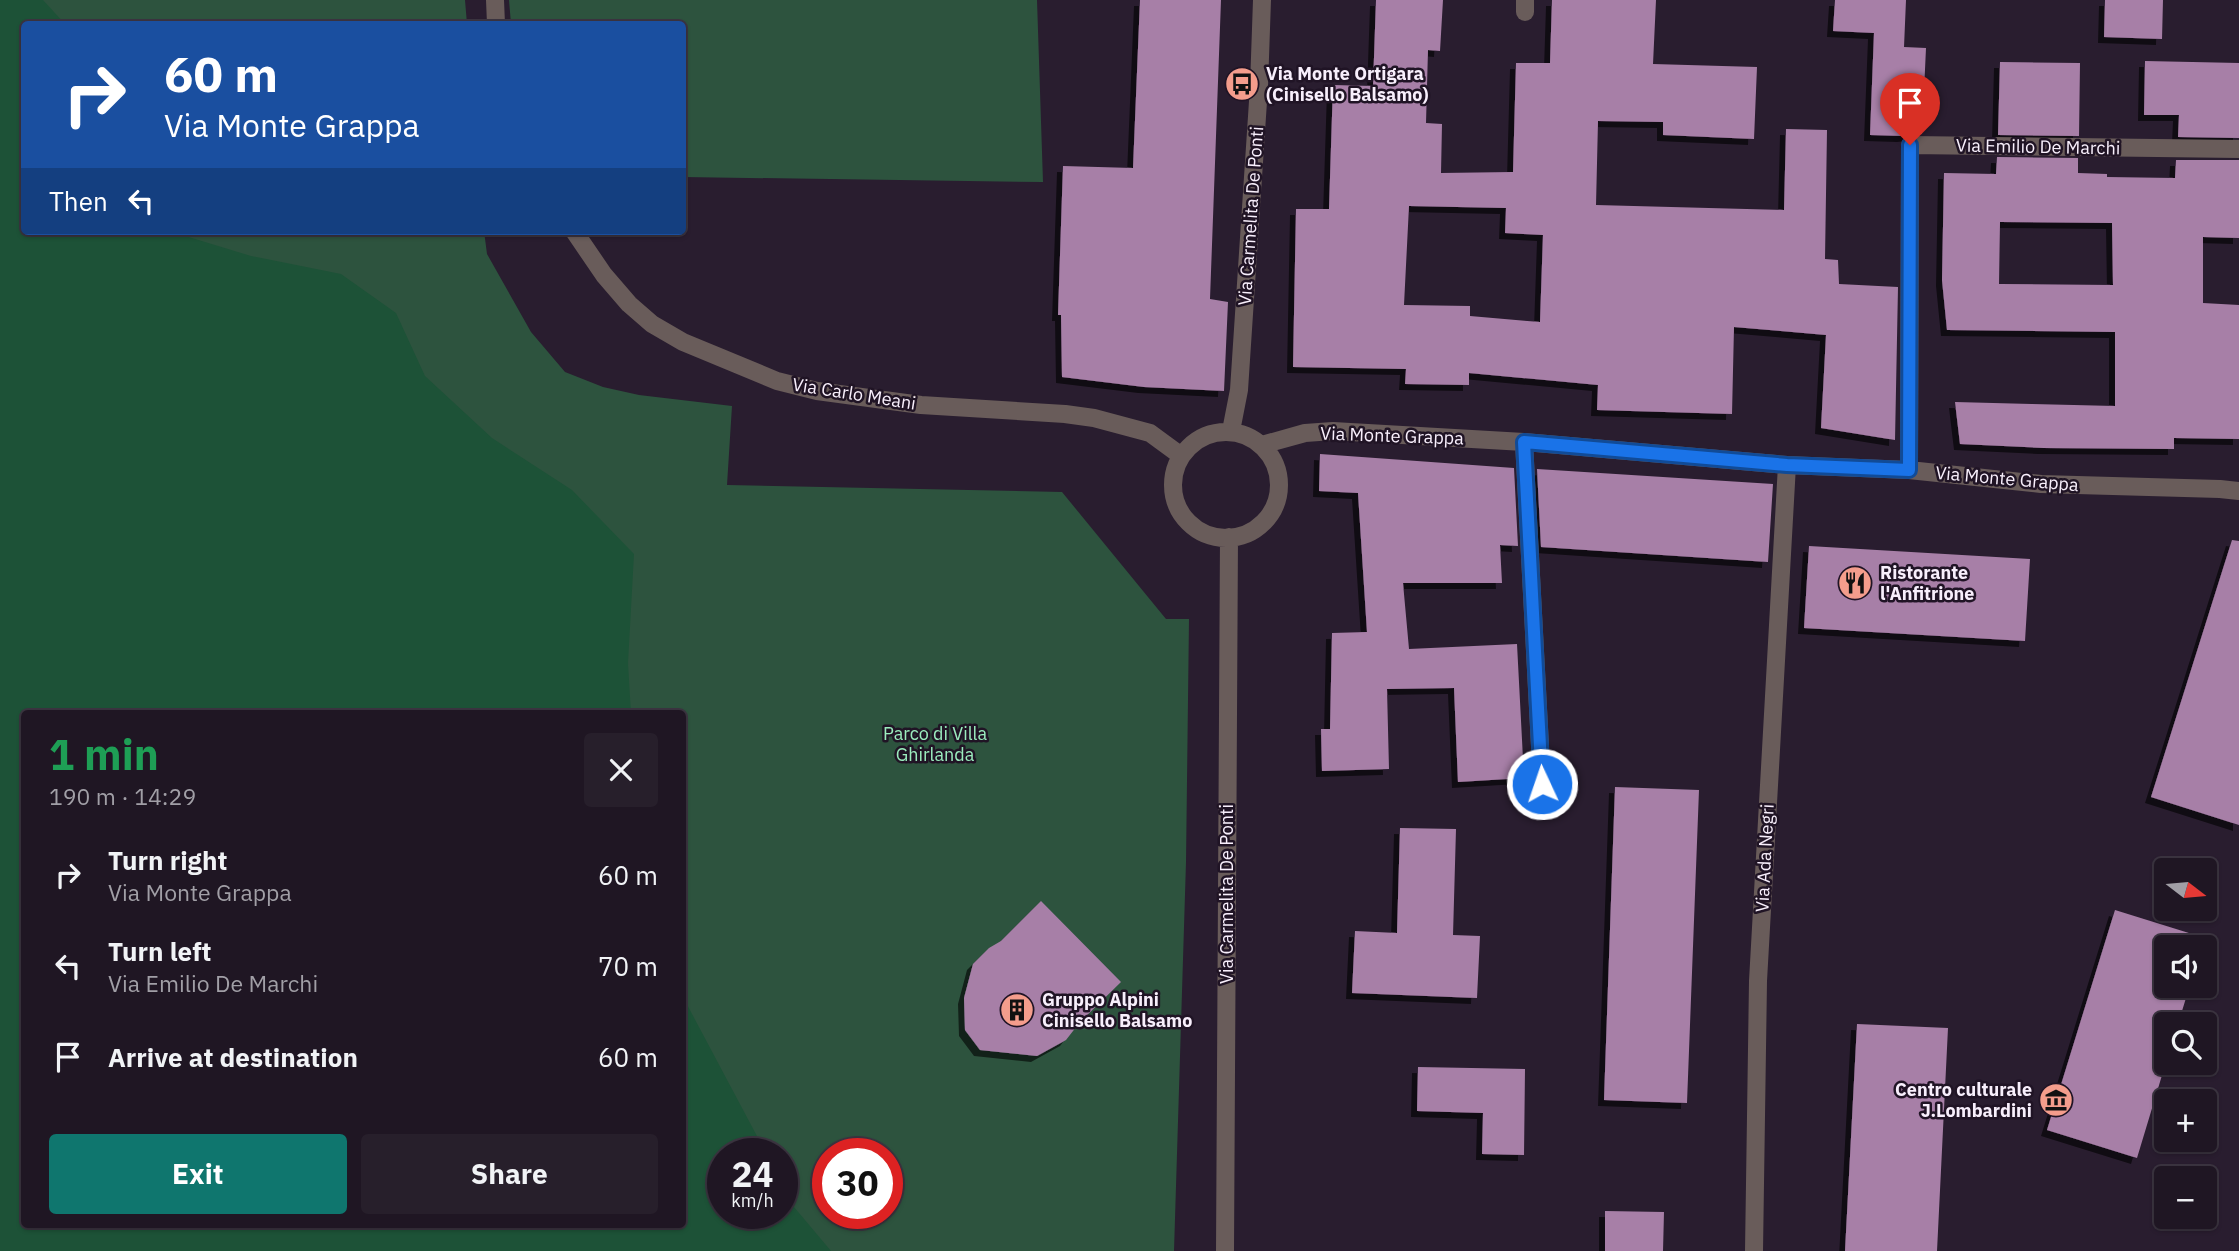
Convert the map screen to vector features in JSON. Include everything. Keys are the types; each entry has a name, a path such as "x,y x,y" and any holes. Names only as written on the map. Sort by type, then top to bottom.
{"street":[{"path":"495,0 496,21"},
{"name":"Via Carmelita De Ponti","path":"1231,431 1239,390 1262,0"},
{"name":"Via Emilio De Marchi","path":"1909,470 1910,145 2239,149"},
{"name":"Via Carlo Meani","path":"578,235 604,275 629,304 652,324 683,342 777,381 817,390 921,405 1094,418 1150,433 1180,455"},
{"path":"1231,431 1248,435 1262,445 1275,463 1279,484 1275,505 1262,523 1244,535 1229,537 1214,538 1197,531 1184,519 1175,502 1172,484 1180,455 1213,432 1231,431"},
{"name":"Via Monte Grappa","path":"1262,445 1305,433 1333,431 1524,442 1787,465 1909,470 2041,484 2239,491"},
{"path":"1524,442 1542,784"},
{"name":"Via Ada Negri","path":"1754,1251 1758,981 1787,465"},
{"name":"Via Carmelita De Ponti","path":"1225,1251 1229,537"}],"green space":[{"name":"Parco di Villa Ghirlanda","path":"0,0 465,0 467,21 21,21 21,235 485,235 487,254 531,332 565,372 603,387 639,395 732,406 727,485 1062,492 1166,619 1189,619 1186,862 1174,1251 0,1251"},
{"path":"0,0 43,0 62,21 21,21 21,235 182,235 251,256 341,274 396,313 425,376 492,438 572,490 634,554 628,663 631,710 21,710 21,1228 686,1228 686,1003 758,1138 707,1138 707,1229 798,1229 798,1212 831,1251 0,1251"},
{"path":"509,0 1037,0 1043,182 686,177 686,21 511,21"}],"building":[{"path":"1140,0 1221,0 1210,299 1228,302 1224,391 1144,387 1062,377 1061,315 1058,315 1063,166 1133,168"},
{"path":"1376,0 1443,0 1440,51 1428,50 1426,123 1442,124 1441,173 1513,172 1516,63 1550,63 1552,0 1656,0 1653,64 1757,67 1754,139 1663,135 1663,122 1598,121 1596,205 1784,210 1786,129 1827,130 1825,259 1838,260 1839,284 1898,287 1895,440 1821,428 1826,335 1734,327 1732,414 1597,410 1598,385 1469,373 1469,385 1405,384 1406,369 1293,367 1296,209 1329,209 1333,85 1373,86","holes":["1409,206 1506,208 1505,233 1543,235 1540,322 1470,316 1470,306 1404,305"]},
{"path":"1835,0 1906,0 1904,47 1926,48 1922,134 1870,135 1874,33 1833,31"},
{"path":"2105,0 2163,0 2162,39 2104,37"},
{"path":"2145,61 2239,63 2239,138 2178,137 2179,115 2144,115"},
{"path":"2000,62 2080,63 2079,136 1998,135"},
{"path":"1997,157 2078,158 2078,173 2107,174 2107,177 2175,178 2176,160 2239,160 2239,238 2203,237 2203,303 2239,305 2239,439 2174,438 2174,449 1960,444 1955,402 2115,406 2115,332 1947,330 1942,280 1944,173 1996,174","holes":["2000,222 2112,223 2113,285 1999,284"]},
{"path":"1320,454 1514,468 1518,546 1500,545 1502,583 1403,583 1409,649 1517,644 1524,778 1458,782 1454,688 1387,689 1389,769 1322,771 1321,729 1330,729 1332,633 1367,632 1358,493 1319,491"},
{"path":"1537,469 1773,484 1768,562 1541,547"},
{"path":"2232,540 2239,541 2239,825 2151,797"},
{"path":"1809,546 2030,559 2025,641 1804,628"},
{"path":"1615,787 1699,790 1687,1103 1604,1100"},
{"path":"1400,828 1456,829 1453,935 1480,936 1477,998 1352,993 1355,931 1397,933"},
{"path":"1041,901 1121,982 1080,1022 1066,1040 1037,1056 980,1050 965,1030 964,998 973,964 989,948 1001,941"},
{"path":"2115,910 2195,935 2154,935 2154,998 2186,998 2182,1012 2154,1012 2154,1075 2162,1075 2158,1089 2154,1089 2154,1102 2137,1158 2047,1130"},
{"path":"1857,1024 1948,1028 1937,1251 1845,1251"},
{"path":"1418,1067 1525,1069 1524,1155 1482,1154 1483,1113 1417,1111"},
{"path":"1605,1211 1664,1212 1663,1251 1605,1251"}],"place":[{"name":"Via Monte Ortigara (Cinisello Balsamo)","path":"1242,84"},
{"name":"Ristorante l'Anfitrione","path":"1855,583"},
{"name":"Gruppo Alpini Cinisello Balsamo","path":"1017,1010"},
{"name":"Centro culturale J.Lombardini","path":"2056,1100"}],"route":[{"path":"1542,784 1524,442 1787,465 1909,470 1910,145"}]}
